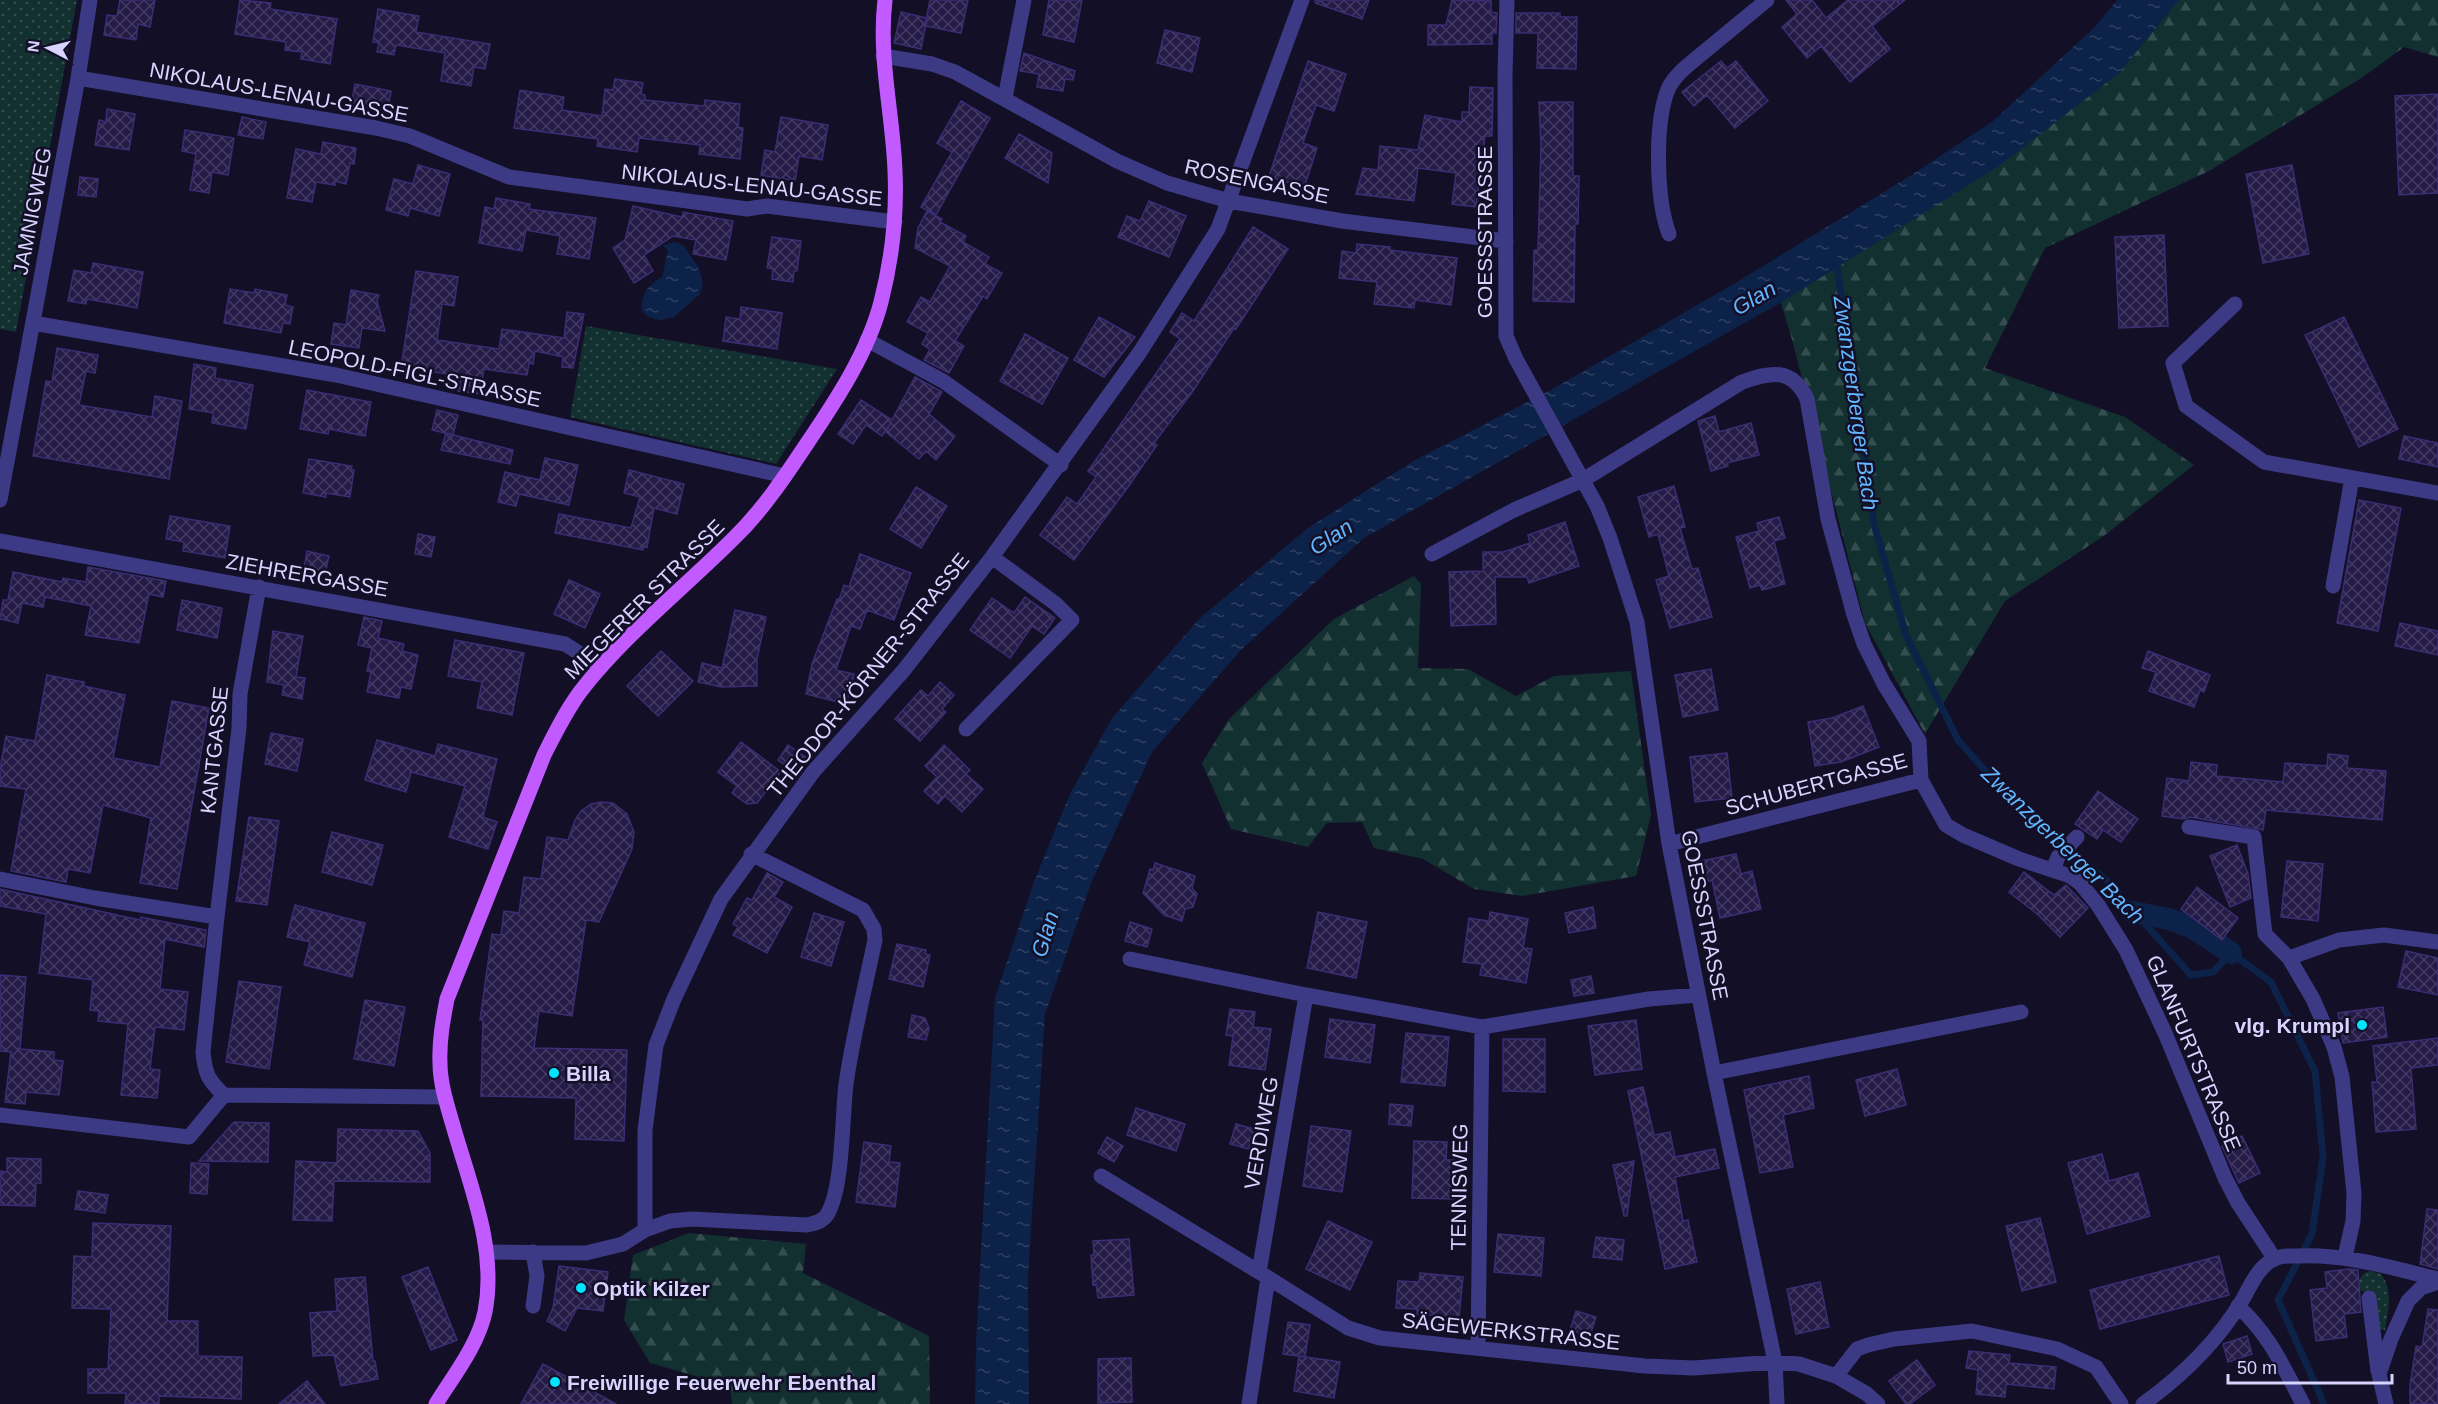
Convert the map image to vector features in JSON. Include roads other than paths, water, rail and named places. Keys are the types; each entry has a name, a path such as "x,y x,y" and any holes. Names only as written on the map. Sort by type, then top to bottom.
{"main road":[{"name":"MIEGERER STRASSE","path":"436,1404 477,1337 488,1289 481,1221 445,1097 440,1064 441,1031 447,999 544,754 563,717 601,667 736,536 785,476 838,396 867,340 881,302 895,222 895,170 883,56 885,0"}],"street":[{"name":"JAMNIGWEG","path":"0,500 78,78 90,0"},
{"path":"1005,99 1024,0"},
{"name":"THEODOR-KÖRNER-STRASSE","path":"645,1230 645,1130 656,1045 674,999 721,899 813,772 904,670 992,557 1061,465 1140,352 1218,229 1302,0"},
{"name":"GOESSSTRASSE","path":"1507,0 1505,54 1506,336 1516,359 1583,480 1610,538 1637,622 1670,844 1698,995 1775,1362 1777,1404"},
{"path":"1669,234 1659,196 1660,137 1669,88 1676,75 1767,0"},
{"name":"ROSENGASSE","path":"883,56 932,64 954,72 1137,171 1229,201 1342,221 1506,241"},
{"name":"NIKOLAUS-LENAU-GASSE","path":"78,78 376,128 410,136 509,177 747,209 767,206 895,222"},
{"path":"2235,304 2173,363 2186,406 2264,462 2438,493"},
{"name":"LEOPOLD-FIGL-STRASSE","path":"33,323 336,375 438,396 785,476"},
{"path":"867,340 943,381 1061,465"},
{"name":"SCHUBERTGASSE","path":"1583,480 1742,382 1764,374 1777,374 1800,384 1808,399 1828,519 1854,615 1864,644 1884,684 1919,741 1922,780 1670,844"},
{"path":"2333,586 2352,478"},
{"path":"1432,554 1514,510 1583,480"},
{"name":"ZIEHRERGASSE","path":"0,541 565,644 601,667"},
{"path":"966,729 1072,620 1056,604 992,557"},
{"name":"KANTGASSE","path":"224,1095 211,1083 205,1071 203,1052 239,728 240,694 259,587"},
{"name":"GLANFURTSTRASSE","path":"1922,780 1939,816 1946,825 1963,835 2010,855 2055,864 2080,883 2098,904 2127,950 2225,1178 2238,1203 2277,1258"},
{"path":"2189,827 2254,837 2265,934 2289,958 2320,1014 2334,1047 2342,1077 2354,1194 2353,1221 2345,1257"},
{"path":"2055,864 2075,839"},
{"path":"486,1252 585,1253 623,1244 645,1230 670,1221 692,1219 807,1225 820,1222 829,1213 836,1186 852,1045 875,939 874,929 863,910 752,854"},
{"path":"0,879 95,898 217,917"},
{"path":"2289,958 2339,940 2384,935 2438,942"},
{"path":"1130,959 1306,995 1482,1027 1649,999 1698,995"},
{"name":"VERDIWEG","path":"1250,1404 1264,1275 1306,995"},
{"path":"1714,1073 2020,1012"},
{"name":"TENNISWEG","path":"1478,1348 1482,1027"},
{"path":"0,1115 189,1137 224,1095 445,1097"},
{"path":"1101,1176 1264,1275"},
{"path":"532,1252 537,1276 533,1306"},
{"path":"2143,1404 2165,1388 2210,1344 2257,1275 2277,1258 2324,1255 2345,1257 2438,1280"},
{"name":"SÄGEWERKSTRASSE","path":"1264,1275 1332,1319 1361,1334 1380,1338 1645,1366 1694,1368 1775,1362"},
{"path":"2379,1374 2408,1301 2421,1288 2438,1280"},
{"path":"2369,1298 2379,1374 2386,1404"},
{"path":"2238,1306 2259,1325 2272,1344 2302,1404"},
{"path":"1836,1376 1857,1349 1868,1345 1894,1339 1972,1331 2057,1349 2096,1367 2121,1404"},
{"path":"1775,1362 1799,1364 1836,1376 1867,1394 1878,1404"}],"water":[{"name":"Glan","path":"2117,0 2179,0 2119,73 1999,166 1780,303 1364,538 1241,650 1152,752 1092,881 1045,1014 1028,1277 1029,1404 975,1404 976,1343 995,997 1035,879 1070,794 1112,718 1201,617 1308,528 1415,460 1551,390 1742,279 1910,176 1992,122 2095,27"},
{"path":"675,242 683,245 699,268 703,284 700,294 674,317 660,320 648,317 642,310 644,294 662,277 668,251 663,245"}],"waterway":[{"name":"Zwanzgerberger Bach","path":"1836,260 1874,524 1906,635 1958,740 2024,814 2105,879 2191,975 2213,972 2231,953 2271,982 2315,1071 2323,1157 2312,1234 2278,1300 2324,1404"},
{"path":"2133,912 2169,919 2193,928 2231,953"}],"place":[{"name":"vlg. Krumpl","path":"2362,1025"},
{"name":"Billa","path":"554,1073"},
{"name":"Optik Kilzer","path":"581,1288"},
{"name":"Freiwillige Feuerwehr Ebenthal","path":"555,1382"}]}
